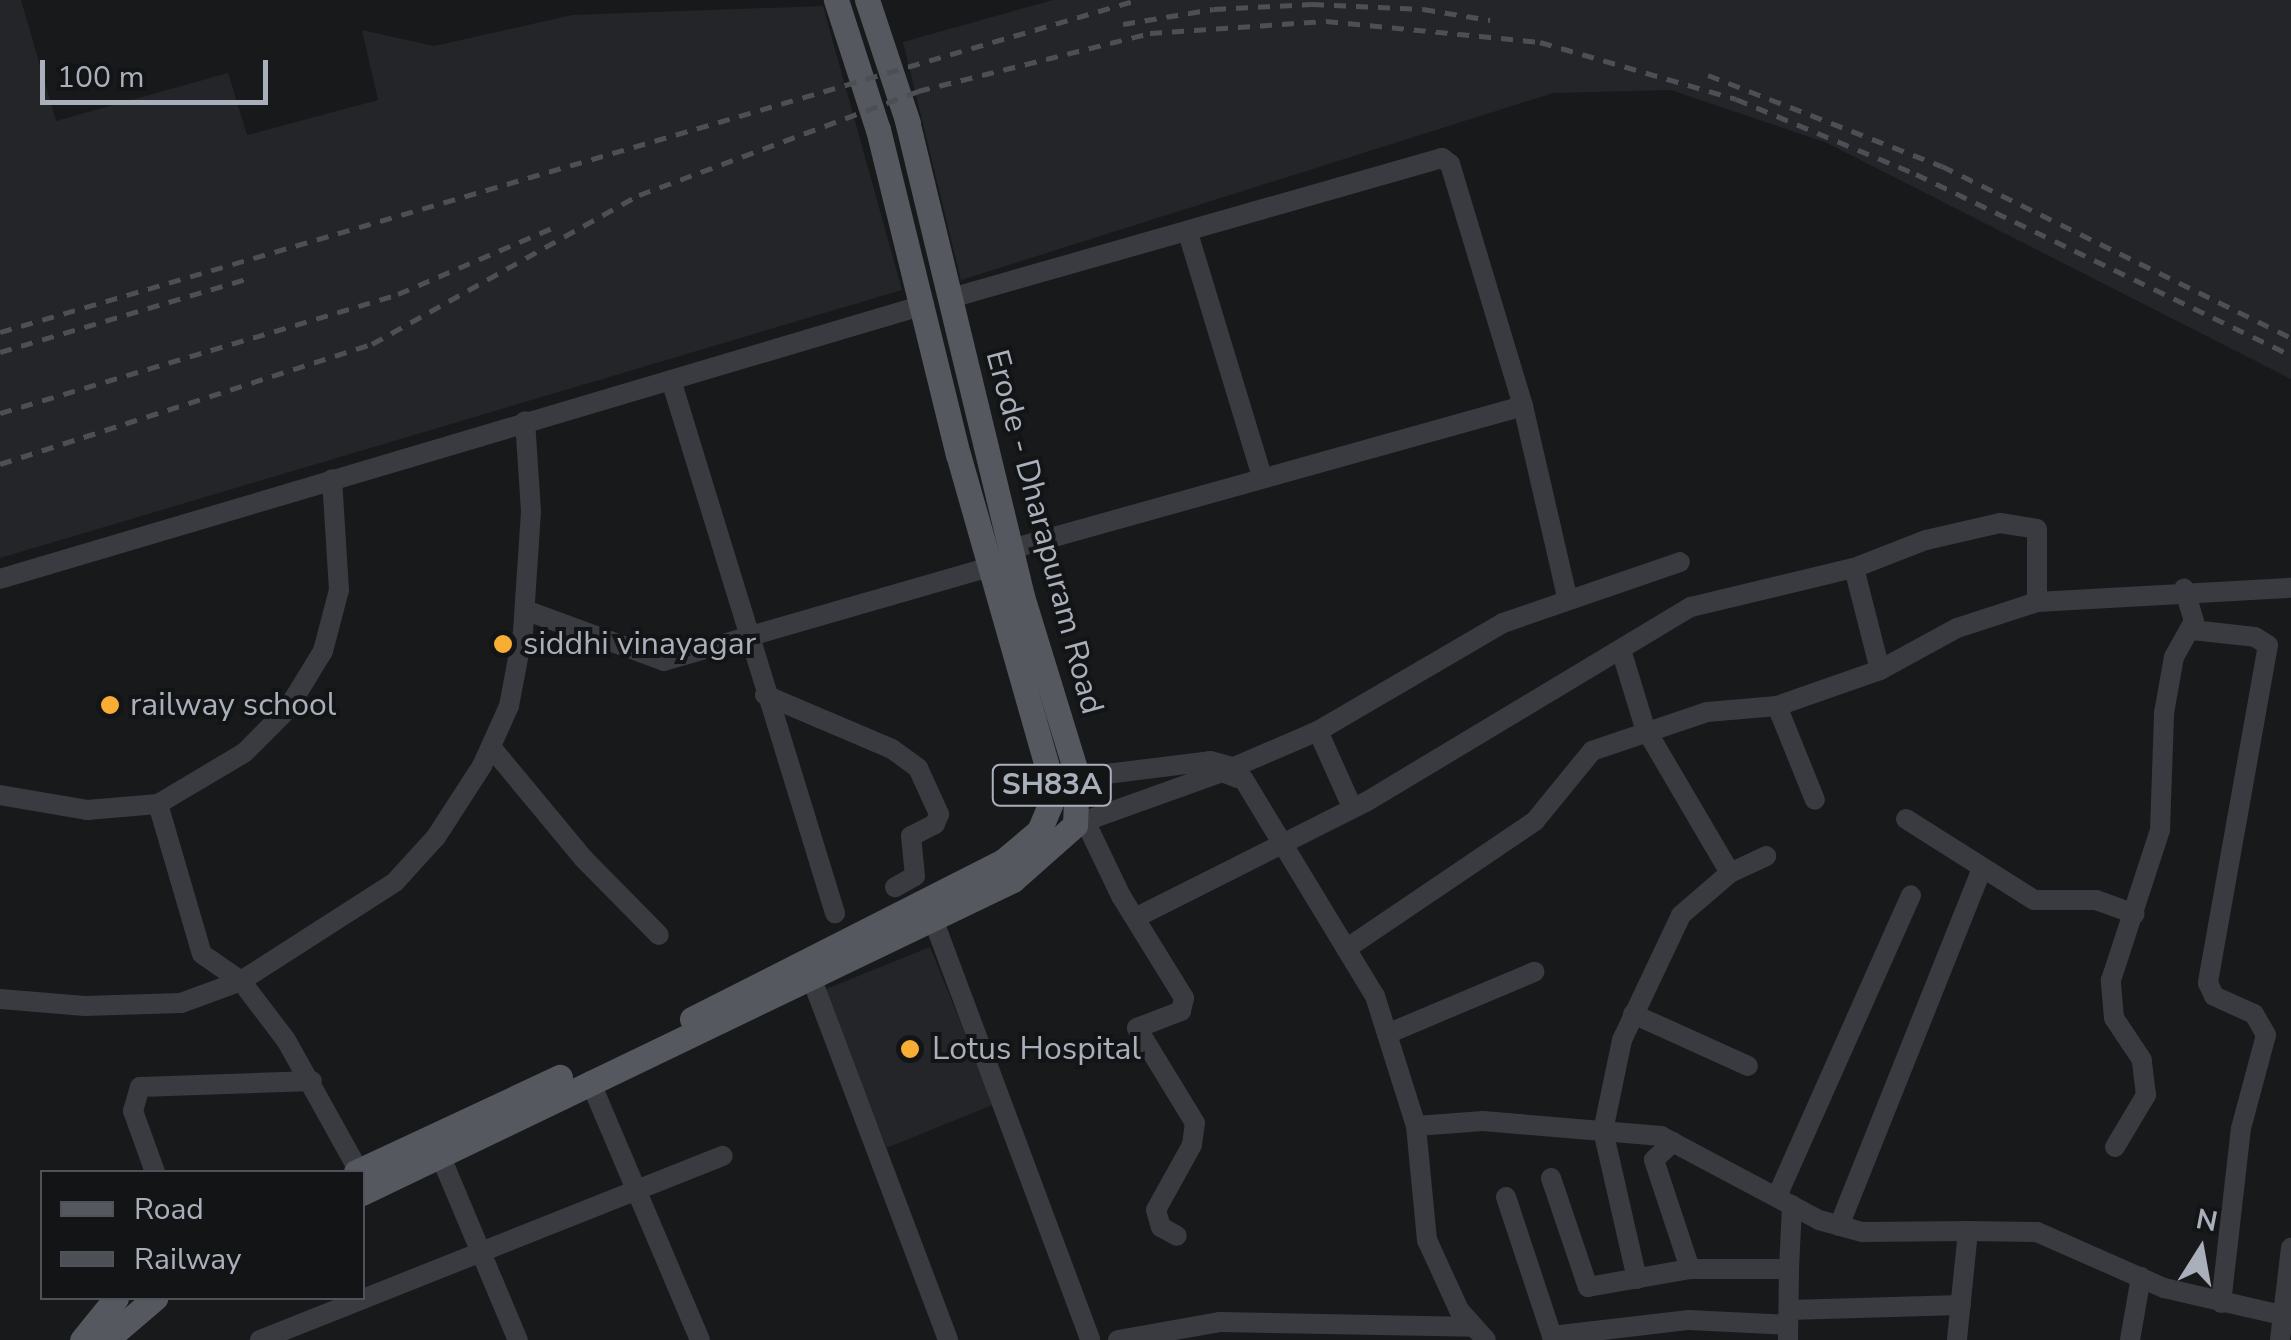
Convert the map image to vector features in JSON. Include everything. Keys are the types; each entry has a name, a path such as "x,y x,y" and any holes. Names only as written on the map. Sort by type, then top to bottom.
{"main road":[{"name":"Erode - Dharapuram Road","path":"836,0 924,305 990,566 1052,784"},
{"name":"Erode - Dharapuram Road","path":"867,0 908,123 1011,549 1077,775 1081,824"},
{"name":"SH83A","path":"365,1176 706,1013 1002,862 1039,830 1052,784"},
{"name":"SH83A","path":"435,1142 590,1082 753,1010 811,977 1013,880 1081,824"},
{"path":"82,1340 114,1300"},
{"path":"106,1340 153,1300"}],"street":[{"path":"951,298 1188,233 1434,158 1448,160 1524,406 1567,596"},
{"path":"1188,233 1262,478"},
{"path":"0,580 924,305"},
{"path":"671,380 747,638 836,913"},
{"path":"1011,549 1524,406"},
{"path":"0,999 85,1006 180,1003 240,981 394,882 436,837 490,747 509,706 524,610 530,512 525,421"},
{"path":"0,795 87,810 158,804 244,752 286,710 324,651 339,590 332,479"},
{"path":"1135,918 1352,808 1622,653 1691,606 1854,568 2000,522 2037,529 2037,602"},
{"path":"1039,830 1081,824 1233,773 1318,731 1411,671 1567,596 1680,562"},
{"path":"524,610 664,661 990,566"},
{"path":"1854,568 1880,670"},
{"path":"1346,949 1534,821 1592,751 1645,728 1706,712 1776,706 1880,670 1957,628 2037,602 2184,590 2291,588"},
{"path":"2115,1147 2146,1096 2142,1060 2109,1003 2160,830 2161,739 2171,673 2192,630 2184,590"},
{"path":"2192,630 2255,636 2268,644 2208,979 2214,996 2254,1014 2266,1035 2242,1128 2221,1302"},
{"path":"1622,653 1645,728 1730,873"},
{"path":"765,695 892,749 918,768 939,814 936,824 911,836 915,876 895,886"},
{"path":"1776,706 1815,800"},
{"path":"1318,731 1352,808"},
{"path":"490,747 583,858 658,935"},
{"path":"1052,784 1077,775 1186,761 1233,773 1282,843 1375,996 1416,1126 1428,1240 1458,1310 1480,1334"},
{"path":"158,804 202,954 240,981 312,1081 355,1170"},
{"path":"1906,819 2034,900 2096,900 2135,914"},
{"path":"1081,824 1185,1002 1181,1011 1137,1028 1195,1123 1192,1145 1156,1210 1161,1227 1178,1236"},
{"path":"1637,1279 1602,1131 1633,1014 1670,930 1730,873 1766,856"},
{"path":"1839,1226 1982,868"},
{"path":"1788,1325 1785,1200 1910,895"},
{"path":"933,920 1090,1340"},
{"path":"1387,1034 1534,972"},
{"path":"811,977 948,1340"},
{"path":"1633,1014 1748,1066"},
{"path":"154,1170 135,1122 140,1087 312,1081"},
{"path":"590,1082 700,1340"},
{"path":"1416,1126 1483,1121 1602,1131 1673,1142 1839,1226 1862,1232 2037,1232 2141,1277 2221,1302 2285,1316"},
{"path":"435,1142 518,1340"},
{"path":"1673,1142 1654,1160 1690,1269"},
{"path":"260,1340 484,1256 723,1156"},
{"path":"1551,1178 1588,1287 1690,1269 1789,1269"},
{"path":"1506,1198 1552,1336 1689,1320 1788,1325 1961,1305"},
{"path":"1956,1340 1968,1231"},
{"path":"2280,1340 2291,1248"},
{"path":"2130,1340 2141,1277"},
{"path":"1118,1340 1221,1331 1480,1334"}],"shaded area":[{"path":"0,0 21,0 56,121 228,73 247,135 378,100 362,30 434,46 572,15 823,6 902,290 0,558"},
{"path":"1053,0 2291,0 2291,379 1827,143 1671,90 1553,93 961,280 903,42"},
{"name":"Lotus Hospital","path":"930,947 994,1105 887,1148 823,990"}],"railway":[{"path":"0,332 1137,0"},
{"path":"1123,24 1214,9 1312,4 1423,9 1490,20"},
{"path":"0,464 372,344 639,195 918,91 1150,33 1326,21 1540,42 1736,99 1916,174 2291,355"},
{"path":"1708,75 1942,166 2291,338"},
{"path":"0,413 398,294 557,226"},
{"path":"0,352 247,279"}],"place":[{"name":"siddhi vinayagar","path":"503,644"},
{"name":"railway school","path":"110,705"},
{"name":"Lotus Hospital","path":"910,1049"}]}
